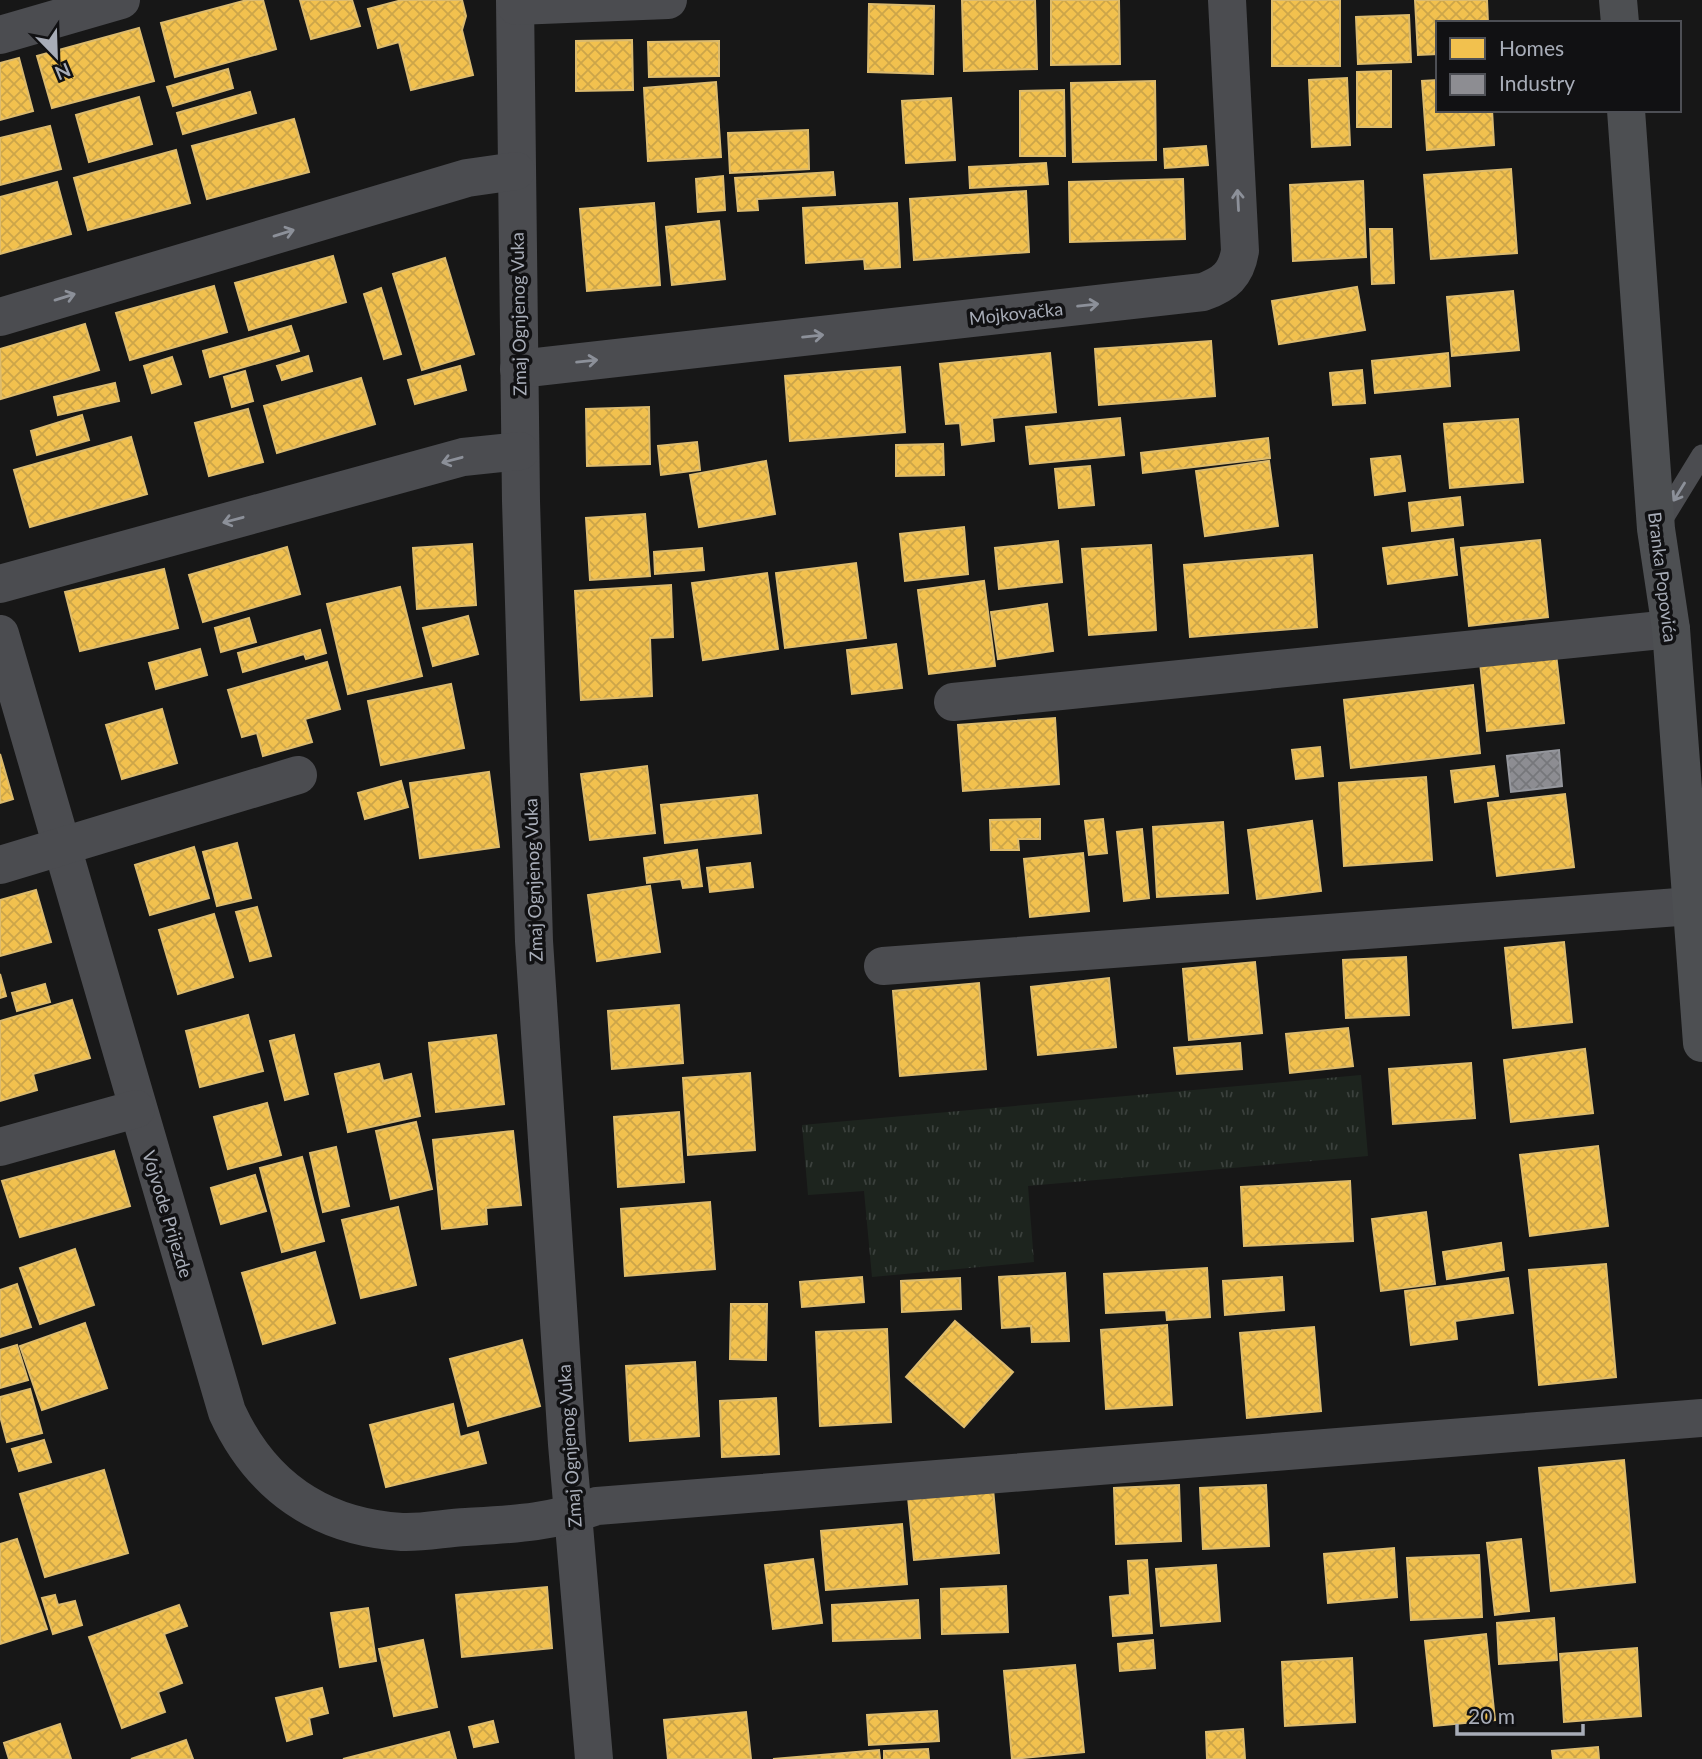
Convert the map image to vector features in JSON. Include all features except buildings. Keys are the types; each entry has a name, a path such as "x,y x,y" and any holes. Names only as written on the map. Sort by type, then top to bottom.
{"main road":[{"path":"1618,0 1620,21"},
{"name":"Branka Popovića","path":"1626,112 1656,529 1671,629 1702,1043"}],"street":[{"path":"0,35 121,0"},
{"path":"515,3 668,0"},
{"name":"Mojkovačka","path":"519,369 1203,292 1228,281 1237,267 1240,251 1227,0"},
{"name":"Zmaj Ognjenog Vuka","path":"515,3 520,450 534,941 573,1514 594,1759"},
{"path":"0,317 467,178 516,171"},
{"path":"0,583 463,457 520,450"},
{"path":"953,702 1671,629"},
{"name":"Vojvode Prijezde","path":"0,634 136,1109 227,1412 240,1440 259,1467 280,1488 309,1507 369,1528 405,1532 542,1523 597,1506 1702,1418"},
{"path":"0,865 298,775"},
{"path":"883,966 1692,905"},
{"path":"0,1147 136,1109"}],"lane":[{"path":"1656,529 1702,455"}],"green space":[{"path":"1361,1075 1368,1156 1028,1186 1034,1262 872,1277 864,1191 808,1195 802,1125"}]}
